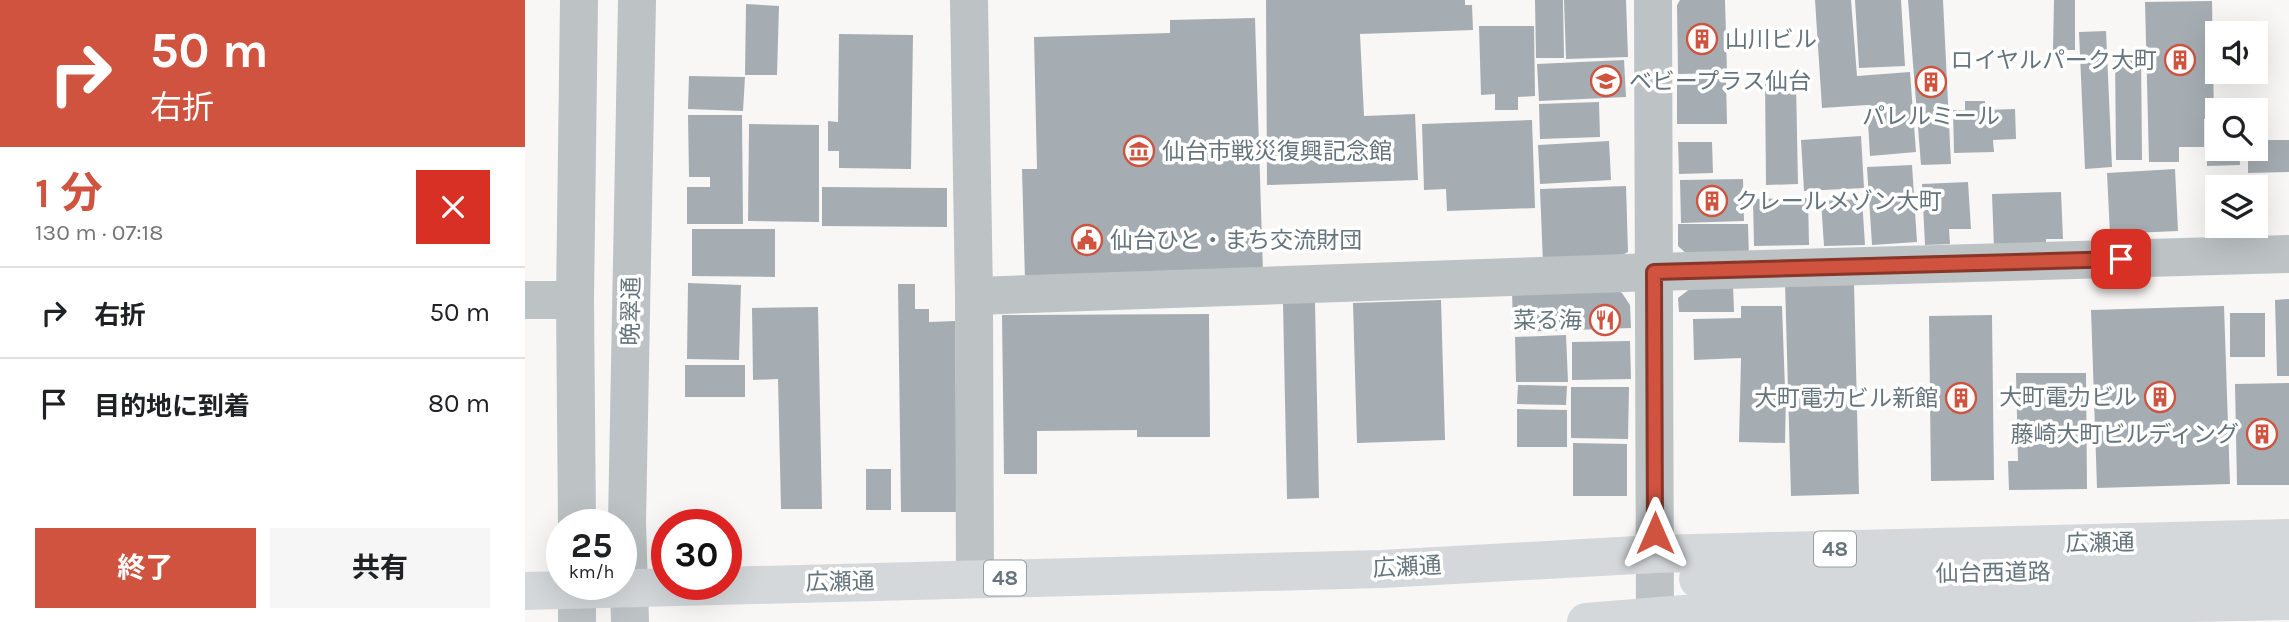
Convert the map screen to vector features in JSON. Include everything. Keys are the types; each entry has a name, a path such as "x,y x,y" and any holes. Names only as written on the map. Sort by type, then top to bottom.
{"highway":[{"name":"広瀬通","path":"586,600 629,605 975,579 1382,569 1655,593 2289,538"},
{"name":"仙台西道路","path":"1698,596 2289,568"},
{"name":"広瀬通","path":"525,591 546,594"},
{"name":"48","path":"1586,622 1655,593 1698,596"},
{"name":"仙台西道路","path":"1698,596 2289,601"}],"street":[{"path":"577,509 575,300 579,0"},
{"name":"晩翠通","path":"629,605 627,522 637,0"},
{"path":"969,0 975,579"},
{"path":"1653,0 1655,593"},
{"path":"974,296 1654,272 2289,254"},
{"path":"525,300 575,300"}],"building":[{"path":"1266,0 1465,0 1465,5 1472,5 1473,30 1360,34 1364,116 1415,114 1418,180 1267,185"},
{"path":"1535,0 1563,0 1564,58 1536,58"},
{"path":"1564,0 1626,0 1628,57 1566,59"},
{"name":"山川ビル","path":"1680,0 1725,0 1727,73 1678,74 1677,5"},
{"path":"1815,0 1851,0 1857,76 1910,72 1916,152 1870,156 1867,105 1822,108"},
{"path":"1855,0 1901,0 1905,66 1859,68"},
{"name":"パレルミール","path":"1908,0 1943,0 1951,164 1921,165"},
{"path":"2054,0 2075,0 2075,50 2053,50"},
{"name":"ロイヤルパーク大町","path":"2212,1 2212,21 2205,21 2205,84 2213,84 2214,98 2205,98 2204,147 2179,147 2179,162 2149,162 2145,2"},
{"path":"746,4 779,6 777,75 745,75"},
{"path":"1255,18 1263,273 1025,281 1022,169 1037,169 1034,37 1170,33 1170,20"},
{"path":"1479,26 1534,26 1535,96 1518,97 1518,110 1495,110 1495,94 1481,95"},
{"path":"2106,31 2112,167 2085,169 2079,32"},
{"path":"839,34 913,35 911,169 839,168 839,151 828,151 828,121 838,122"},
{"path":"2115,52 2141,52 2142,160 2116,160"},
{"path":"1624,60 1626,97 1539,101 1537,64"},
{"path":"689,76 745,77 743,111 688,109"},
{"path":"1677,79 1726,79 1727,124 1677,124"},
{"path":"1765,81 1796,82 1798,184 1766,185"},
{"path":"1965,101 1985,101 1985,110 2015,109 2016,139 1993,140 1994,152 1954,153 1953,110 1965,110"},
{"path":"1599,102 1600,137 1540,139 1539,104"},
{"path":"688,115 742,115 743,224 687,224 687,187 710,187 710,177 689,177"},
{"path":"1532,120 1535,208 1447,211 1446,189 1424,190 1422,124"},
{"path":"749,124 819,125 819,222 748,221"},
{"path":"1861,136 1864,188 1804,191 1801,140"},
{"path":"2268,140 2289,140 2289,172 2248,173 2248,161 2268,161"},
{"path":"1609,141 1611,180 1540,184 1538,145"},
{"path":"1678,142 1712,142 1713,173 1679,174"},
{"path":"2207,161 2240,161 2240,165 2207,166"},
{"path":"1912,165 1917,242 1872,245 1867,167"},
{"path":"2175,169 2178,231 2110,234 2107,173"},
{"name":"クレールメゾン大町","path":"1743,179 1744,221 1681,223 1680,180"},
{"path":"1968,182 1971,229 1949,229 1950,244 1925,245 1922,184"},
{"path":"1626,186 1628,252 1611,261 1543,264 1540,189"},
{"path":"822,187 947,188 947,227 822,226"},
{"path":"2061,192 2063,239 2046,239 2046,249 1994,249 1992,194"},
{"path":"1808,198 1809,245 1754,246 1753,199"},
{"path":"1862,199 1865,245 1824,246 1821,201"},
{"path":"1678,224 1748,224 1749,257 1690,257 1678,246"},
{"path":"692,229 775,229 775,277 692,276"},
{"path":"1854,282 1859,494 1791,496 1785,283"},
{"path":"688,283 741,285 739,360 687,359"},
{"path":"898,284 915,284 915,309 929,309 929,322 955,321 957,512 901,512"},
{"path":"1733,284 1734,312 1679,312 1678,298 1695,285"},
{"path":"1610,287 1622,293 1630,305 1631,328 1513,332 1512,289"},
{"path":"2289,299 2289,376 2277,376 2275,300"},
{"path":"1441,300 1445,440 1357,443 1353,303"},
{"path":"1315,302 1319,498 1287,499 1283,303"},
{"path":"1741,306 1782,306 1785,389 1765,391 1786,391 1785,443 1739,442 1741,358 1694,360 1693,319 1741,318"},
{"name":"大町電力ビル","path":"2224,306 2230,484 2097,488 2091,310"},
{"path":"818,307 822,509 781,509 778,379 753,380 752,308"},
{"path":"2230,313 2265,313 2265,357 2230,357"},
{"path":"1209,314 1210,437 1137,437 1137,430 1037,431 1037,474 1004,474 1002,315"},
{"name":"大町電力ビル新館","path":"1992,315 1994,480 1931,481 1929,316"},
{"path":"1566,335 1568,382 1516,382 1515,337"},
{"path":"1630,341 1631,379 1572,380 1572,342"},
{"path":"685,365 745,365 745,397 685,397"},
{"path":"2016,373 2086,373 2087,489 2009,490 2008,461 2018,461"},
{"name":"藤崎大町ビルディング","path":"2289,383 2289,485 2237,485 2235,384"},
{"path":"1518,385 1567,386 1566,405 1517,404"},
{"path":"1571,387 1629,387 1628,439 1571,438"},
{"path":"1517,409 1567,410 1567,447 1517,447"},
{"path":"1573,443 1627,444 1627,496 1573,496"},
{"path":"866,469 891,469 891,510 866,510"}],"place":[{"name":"山川ビル","path":"1702,39"},
{"name":"ロイヤルパーク大町","path":"2180,60"},
{"name":"ベビープラス仙台","path":"1606,81"},
{"name":"パレルミール","path":"1931,82"},
{"name":"仙台市戦災復興記念館","path":"1139,151"},
{"name":"クレールメゾン大町","path":"1712,201"},
{"name":"仙台ひと・まち交流財団","path":"1087,240"},
{"name":"菜る海","path":"1605,320"},
{"name":"大町電力ビル","path":"2160,397"},
{"name":"大町電力ビル新館","path":"1961,398"},
{"name":"藤崎大町ビルディング","path":"2262,434"}],"route":[{"path":"1655,533 1654,272 2121,259"}]}
